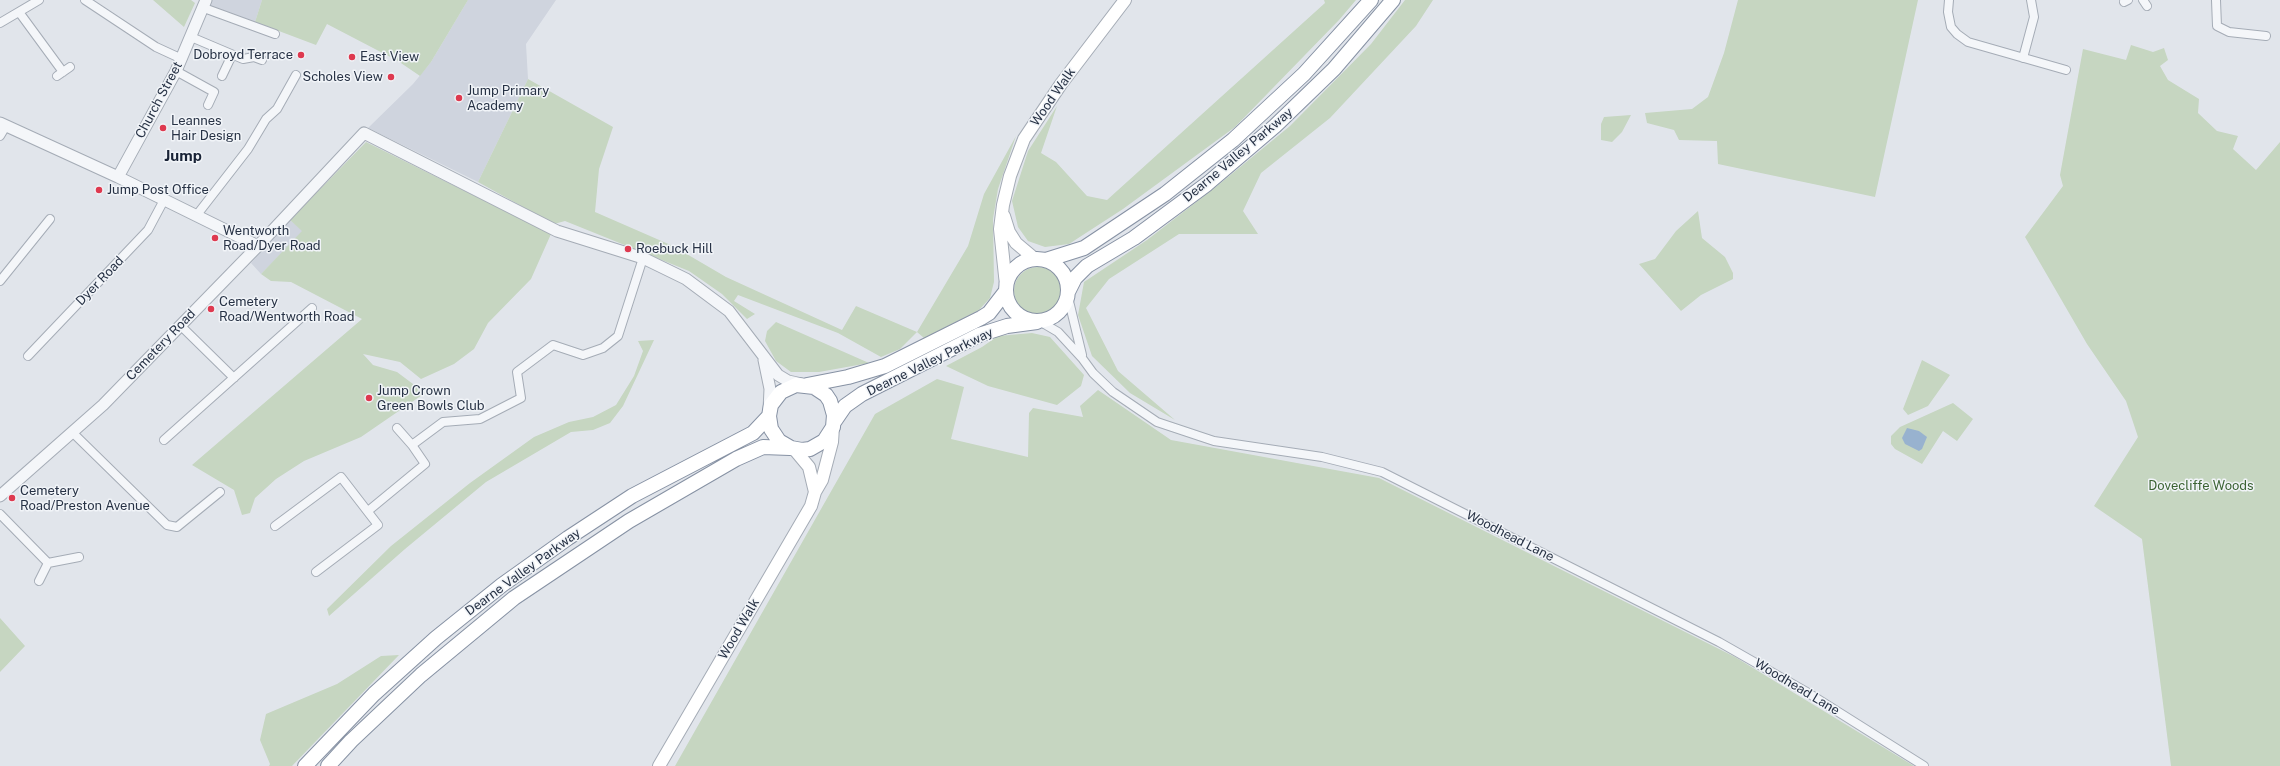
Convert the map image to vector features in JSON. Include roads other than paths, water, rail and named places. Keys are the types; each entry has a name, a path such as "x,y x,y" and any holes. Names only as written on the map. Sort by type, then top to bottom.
{"highway":[{"name":"Dearne Valley Parkway","path":"1040,260 1084,248 1172,189 1233,140 1304,74 1371,0"},
{"name":"Dearne Valley Parkway","path":"1068,295 1075,278 1088,266 1134,238 1207,184 1275,126 1334,69 1393,0"},
{"path":"1040,260 1056,265 1063,272 1068,282 1068,295 1061,311 1055,316 1039,322 1027,320 1012,309 1006,288 1009,277 1016,267 1027,261 1040,260"},
{"name":"Dearne Valley Parkway","path":"805,385 848,377 885,366 985,316 995,306 1006,288"},
{"name":"Dearne Valley Parkway","path":"833,425 852,400 979,335 1007,326 1039,322"},
{"path":"796,385 805,385 820,390 830,401 833,407 833,425 824,441 817,446 806,449 792,448 775,436 769,414 776,398 781,392 796,385"},
{"name":"Dearne Valley Parkway","path":"305,766 374,694 436,638 502,585 568,538 632,496 753,433 769,414"},
{"name":"Dearne Valley Parkway","path":"328,766 351,740 421,676 514,598 629,521 736,459 763,447 792,448"}],"main road":[{"name":"Wood Walk","path":"1006,288 1000,228 1003,205 1010,176 1024,139 1061,84 1125,0"},
{"name":"Wood Walk","path":"1003,205 1005,222 1016,243 1040,260"},
{"name":"Wood Walk","path":"659,766 810,506 815,492 822,480 832,442 833,425"},
{"path":"792,448 809,466 815,492"}],"street":[{"path":"0,23 38,0"},
{"path":"85,0 156,47 182,59"},
{"path":"1949,0 1948,12 1951,27 1957,34 1968,42 2066,70"},
{"path":"2023,58 2034,16 2031,0"},
{"path":"2216,0 2216,26 2229,32 2266,36"},
{"path":"205,4 275,34"},
{"name":"Church Street","path":"118,177 176,71 205,4"},
{"path":"19,12 64,72"},
{"path":"191,37 243,59 254,57 262,60"},
{"path":"222,76 232,55"},
{"path":"176,71 214,92 208,105"},
{"path":"196,216 248,149 266,119 281,111 296,75"},
{"path":"0,136 3,125 118,177 258,246"},
{"name":"Cemetery Road","path":"0,496 73,433 258,246 364,133 557,231 643,258"},
{"name":"Dyer Road","path":"28,356 148,230 164,200"},
{"path":"1,277 50,219"},
{"path":"412,445 443,422 480,419 521,398 517,372 553,345 583,355 603,348 618,336 643,258 686,279 729,311 782,379 805,385"},
{"name":"Woodhead Lane","path":"1068,295 1082,358"},
{"path":"164,440 312,308"},
{"name":"Woodhead Lane","path":"1039,322 1058,332 1082,358 1092,373 1113,392 1157,422 1214,441 1322,457 1382,472 1719,642 1805,691 1924,766"},
{"path":"180,326 234,378"},
{"path":"763,356 769,380 769,414"},
{"path":"368,511 425,464 412,445 397,428"},
{"path":"73,433 167,525 176,527 220,492"},
{"path":"275,526 341,477 378,525 316,572"},
{"path":"0,514 48,564"},
{"path":"38,581 48,564 80,557"}],"water":[{"path":"1907,428 1919,431 1927,437 1922,449 1919,451 1905,444 1902,438"}],"place":[{"name":"Dobroyd Terrace","path":"301,55"},
{"name":"East View","path":"352,57"},
{"name":"Scholes View","path":"391,77"},
{"name":"Jump Primary Academy","path":"459,98"},
{"name":"Leannes Hair Design","path":"163,128"},
{"name":"Jump Post Office","path":"99,190"},
{"name":"Wentworth Road/Dyer Road","path":"215,238"},
{"name":"Roebuck Hill","path":"628,249"},
{"name":"Cemetery Road/Wentworth Road","path":"211,309"},
{"name":"Jump Crown Green Bowls Club","path":"369,398"},
{"name":"Cemetery Road/Preston Avenue","path":"12,498"}],"district":[{"name":"Jump","path":"183,156"}],"park label":[{"name":"Dovecliffe Woods","path":"2201,486"}]}
